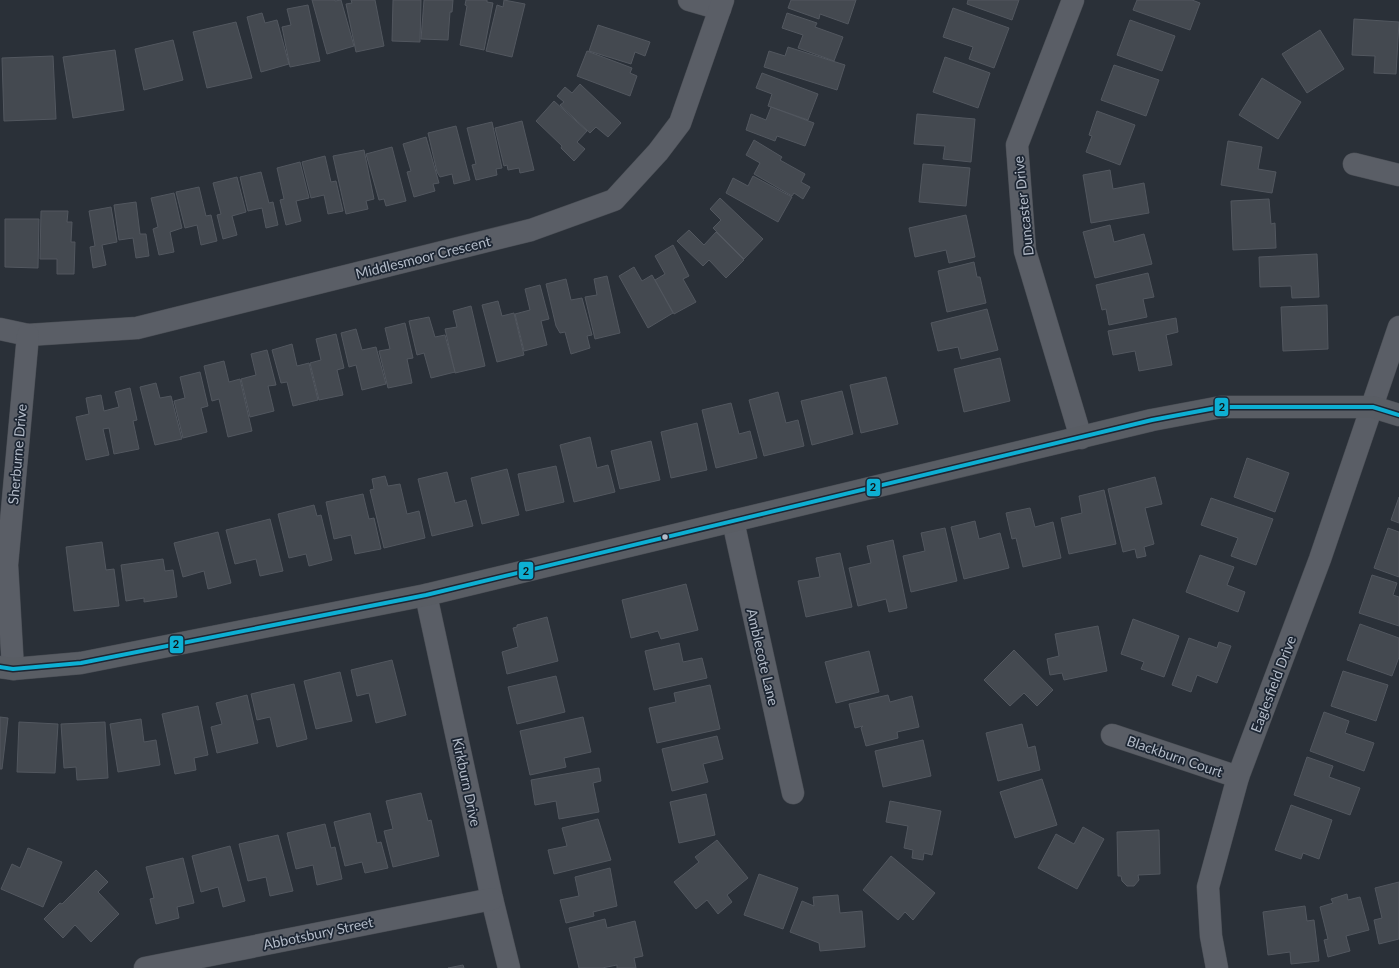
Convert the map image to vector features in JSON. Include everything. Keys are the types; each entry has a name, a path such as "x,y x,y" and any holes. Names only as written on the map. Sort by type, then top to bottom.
{"street":[{"path":"689,0 722,4"},
{"name":"Duncaster Drive","path":"1073,0 1017,145 1025,251 1080,438"},
{"name":"Middlesmoor Crescent","path":"0,329 28,334 137,328 531,230 614,200 658,152 680,123 722,4"},
{"path":"1354,164 1399,175"},
{"name":"Eaglesfield Drive","path":"1217,968 1211,936 1208,888 1238,777 1320,558 1373,407 1399,326"},
{"name":"Sherburne Drive","path":"7,668 7,565 28,334"},
{"path":"7,668 81,663 426,595 1152,420 1221,406 1373,407 1399,415"},
{"name":"Amblecote Lane","path":"733,521 793,793"},
{"name":"Kirkburn Drive","path":"426,595 492,899 509,968"},
{"name":"Blackburn Court","path":"1112,735 1238,777"},
{"name":"Abbotsbury Street","path":"145,968 492,899"}],"building":[{"path":"312,0 341,0 354,46 327,54"},
{"path":"351,0 375,0 384,46 356,52 346,4 352,3"},
{"path":"393,0 421,0 420,42 392,41"},
{"path":"424,0 453,0 452,12 450,12 448,40 421,39"},
{"path":"466,0 487,0 487,2 493,3 484,50 460,45 467,6 465,5"},
{"path":"504,0 525,4 512,57 486,51 497,5 503,7"},
{"path":"791,0 856,0 848,24 820,14 819,19 788,8"},
{"path":"968,0 1019,0 1012,20 967,4"},
{"path":"1137,0 1192,0 1200,3 1190,30 1133,10"},
{"path":"308,5 320,61 290,67 282,27 291,25 287,9"},
{"path":"953,8 1009,28 994,68 969,59 973,47 943,37"},
{"path":"262,13 265,23 277,20 289,64 261,72 247,17"},
{"path":"787,13 817,23 815,27 843,37 834,61 798,48 803,35 782,28"},
{"path":"1354,19 1399,22 1396,74 1374,73 1375,56 1352,55"},
{"path":"1130,20 1175,36 1162,71 1117,55"},
{"path":"236,22 252,78 207,88 193,32"},
{"path":"598,25 650,42 645,56 635,52 631,64 589,51"},
{"path":"1320,30 1344,69 1307,93 1282,54"},
{"path":"173,40 183,80 144,90 135,49"},
{"path":"788,47 845,65 837,90 764,67 769,51 785,56"},
{"path":"115,50 124,110 73,118 63,57"},
{"path":"587,51 632,68 630,73 637,76 630,96 577,76"},
{"path":"53,56 56,119 4,121 2,58"},
{"path":"945,57 990,73 978,108 933,92"},
{"path":"1114,65 1159,80 1146,116 1101,100"},
{"path":"762,73 818,94 808,120 768,106 772,94 756,88"},
{"path":"1262,78 1301,102 1278,139 1239,115"},
{"path":"580,84 621,123 608,137 596,127 590,133 560,105 564,102 557,96 565,87 572,93"},
{"path":"554,101 587,131 577,142 585,149 574,161 561,148 562,146 536,121"},
{"path":"771,107 814,123 805,146 777,136 775,141 746,130 751,114 766,120"},
{"path":"1097,111 1135,125 1120,165 1086,152 1092,136 1089,135"},
{"path":"917,114 975,119 971,162 943,159 945,146 914,144"},
{"path":"522,121 534,170 520,173 519,168 508,170 507,165 504,166 495,128"},
{"path":"492,122 502,168 496,169 497,175 476,180 472,165 476,164 467,128"},
{"path":"456,126 470,180 454,184 452,174 440,177 437,172 428,133"},
{"path":"426,137 439,183 433,184 435,191 414,197 407,172 411,171 403,144"},
{"path":"754,140 782,157 780,160 805,174 801,182 810,187 803,199 794,193 792,196 754,174 760,163 746,155"},
{"path":"1228,141 1262,147 1258,169 1276,172 1272,193 1221,185"},
{"path":"392,147 406,201 386,206 384,199 379,200 366,154"},
{"path":"364,150 374,199 366,201 368,209 346,214 333,156"},
{"path":"325,156 331,182 336,181 343,211 328,214 324,195 311,198 302,162"},
{"path":"300,162 309,198 296,201 301,221 286,225 280,200 284,199 277,168"},
{"path":"923,164 970,168 966,206 919,202"},
{"path":"1110,170 1113,189 1144,183 1149,213 1091,223 1083,175"},
{"path":"261,172 269,203 273,202 278,225 266,228 262,208 248,211 240,177"},
{"path":"753,176 792,197 778,222 726,193 733,178 748,186"},
{"path":"237,177 246,212 232,216 237,235 223,239 217,215 221,214 213,183"},
{"path":"199,187 206,216 211,215 217,241 201,245 197,225 185,228 176,192"},
{"path":"174,193 182,228 170,232 174,252 159,255 153,229 158,227 151,198"},
{"path":"720,198 763,239 744,259 713,228 721,220 710,209"},
{"path":"1269,199 1271,224 1275,223 1276,248 1233,250 1231,201"},
{"path":"136,202 140,234 146,234 149,256 136,258 133,238 119,240 114,205"},
{"path":"111,207 117,242 102,245 106,265 93,268 90,247 95,246 89,211"},
{"path":"41,211 68,211 67,222 72,222 71,242 75,242 74,274 57,274 57,259 40,259"},
{"path":"966,215 975,257 949,263 946,250 915,257 909,228"},
{"path":"5,219 39,219 38,268 5,267"},
{"path":"1110,225 1114,242 1144,234 1152,264 1095,278 1083,232"},
{"path":"689,230 704,245 716,232 744,260 726,278 709,260 703,266 677,241"},
{"path":"673,245 689,276 683,279 696,302 674,314 655,280 665,274 655,256"},
{"path":"1317,254 1319,297 1292,298 1291,286 1260,287 1259,257"},
{"path":"974,262 977,277 980,277 986,303 947,312 938,271"},
{"path":"634,267 642,281 652,275 673,313 648,328 619,276"},
{"path":"1148,273 1154,297 1143,299 1147,317 1109,325 1106,309 1102,310 1096,285"},
{"path":"607,276 620,333 595,339 585,297 597,295 594,279"},
{"path":"566,279 571,300 582,298 592,335 587,336 590,348 571,354 565,332 560,333 556,326 546,284"},
{"path":"540,285 549,319 541,321 547,345 524,351 515,314 530,310 525,289"},
{"path":"498,301 502,316 514,313 524,355 497,362 482,305"},
{"path":"1327,305 1328,349 1283,351 1281,307"},
{"path":"471,306 485,366 455,373 445,329 457,327 453,311"},
{"path":"987,309 998,350 961,359 958,347 938,351 931,323"},
{"path":"429,317 435,337 445,335 455,372 431,378 424,353 417,355 409,321"},
{"path":"1176,318 1178,332 1166,335 1172,365 1139,371 1135,351 1113,355 1108,331"},
{"path":"405,323 413,358 407,359 412,383 388,388 379,351 390,349 385,328"},
{"path":"356,329 362,350 376,347 386,384 362,390 356,365 349,367 341,333"},
{"path":"336,334 344,368 337,370 343,395 319,400 310,363 321,360 316,339"},
{"path":"292,344 297,366 309,363 318,400 293,406 287,382 281,383 272,350"},
{"path":"267,350 276,385 268,386 274,411 250,417 241,379 256,375 251,354"},
{"path":"1000,358 1010,401 964,412 954,369"},
{"path":"224,361 229,382 240,379 252,431 228,437 219,399 212,401 204,366"},
{"path":"200,372 208,406 201,408 207,432 183,438 174,401 185,398 180,377"},
{"path":"886,377 898,424 861,433 850,385"},
{"path":"156,383 160,398 171,396 182,439 155,445 140,387"},
{"path":"130,388 137,420 133,421 139,449 114,454 109,428 103,429 109,455 86,460 76,417 89,414 86,398 101,395 104,411 119,407 115,392"},
{"path":"842,391 853,434 812,445 801,401"},
{"path":"778,392 786,423 798,420 804,446 764,456 749,400"},
{"path":"731,403 739,434 750,431 757,458 716,468 702,410"},
{"path":"697,423 707,470 671,478 661,432"},
{"path":"590,437 597,468 608,465 615,492 574,502 560,445"},
{"path":"651,441 660,480 620,489 611,451"},
{"path":"1247,458 1289,473 1275,512 1234,497"},
{"path":"556,466 564,502 526,511 518,474"},
{"path":"507,469 519,515 482,524 471,478"},
{"path":"447,472 455,503 466,500 473,526 432,536 418,479"},
{"path":"385,476 388,486 400,484 407,514 419,511 425,538 384,548 370,490 374,489 372,479"},
{"path":"1155,477 1162,504 1145,508 1154,544 1144,547 1146,556 1137,558 1135,549 1123,552 1108,489"},
{"path":"1104,490 1116,544 1069,554 1061,518 1082,513 1079,496"},
{"path":"363,494 369,519 374,518 381,549 355,554 351,535 334,539 326,502"},
{"path":"1399,497 1399,523 1391,520"},
{"path":"1211,498 1273,519 1256,565 1231,556 1238,538 1201,525"},
{"path":"314,505 317,516 321,515 332,560 309,566 306,554 289,558 278,514"},
{"path":"1030,508 1035,527 1053,522 1061,558 1023,567 1016,538 1012,539 1006,513"},
{"path":"270,519 283,571 260,576 256,559 235,564 226,530"},
{"path":"975,521 979,539 1000,533 1009,568 964,579 951,527"},
{"path":"945,528 957,581 911,592 903,556 925,551 921,533"},
{"path":"1388,528 1399,532 1399,577 1374,568"},
{"path":"218,532 231,583 208,589 204,571 183,577 174,543"},
{"path":"893,540 907,608 889,612 886,599 858,606 849,568 871,563 867,546"},
{"path":"102,542 106,570 114,569 119,606 74,611 66,547"},
{"path":"840,553 852,607 806,617 798,581 820,577 816,558"},
{"path":"1200,555 1234,567 1227,585 1245,592 1238,612 1186,592"},
{"path":"163,559 165,571 173,570 177,597 144,602 144,598 126,601 121,565"},
{"path":"1372,575 1397,583 1393,595 1399,597 1399,626 1359,613"},
{"path":"686,584 698,630 661,639 658,631 631,638 622,600"},
{"path":"547,617 558,661 507,674 502,652 518,647 513,628 517,627 517,625"},
{"path":"1133,619 1179,636 1164,677 1141,669 1144,662 1121,654"},
{"path":"1360,624 1399,638 1399,657 1392,676 1347,660"},
{"path":"1098,626 1107,671 1064,680 1062,673 1050,675 1047,659 1059,656 1055,634"},
{"path":"1189,638 1217,648 1219,642 1231,646 1217,683 1197,675 1191,692 1172,685"},
{"path":"679,643 683,662 702,658 707,678 654,690 645,651"},
{"path":"1014,650 1053,690 1037,706 1024,693 1010,706 984,680"},
{"path":"869,651 879,692 836,703 825,662"},
{"path":"392,660 406,715 376,723 369,693 357,696 351,670"},
{"path":"1343,671 1388,685 1376,721 1331,706"},
{"path":"340,672 352,721 316,729 304,681"},
{"path":"556,676 565,712 517,724 508,687"},
{"path":"294,684 307,739 277,747 270,717 257,720 251,694"},
{"path":"710,685 720,729 657,743 649,708 676,702 674,693"},
{"path":"247,695 258,743 217,753 211,727 222,724 216,703"},
{"path":"888,695 890,702 912,696 919,727 897,732 898,738 866,746 861,728 863,726 855,728 849,704"},
{"path":"198,706 208,755 194,758 196,770 175,774 162,714"},
{"path":"1324,712 1349,721 1345,733 1374,743 1364,771 1310,751"},
{"path":"0,717 8,718 2,769 0,769"},
{"path":"583,717 591,752 564,758 566,767 530,775 520,731"},
{"path":"141,719 144,742 156,740 160,765 118,772 110,724"},
{"path":"19,722 58,724 55,773 17,772"},
{"path":"105,722 108,778 77,780 76,767 64,768 61,724"},
{"path":"1022,724 1028,748 1035,746 1040,770 998,781 986,733"},
{"path":"717,736 723,759 703,764 708,782 672,791 662,749"},
{"path":"923,740 931,776 883,787 875,751"},
{"path":"1307,757 1333,766 1329,777 1360,788 1350,815 1294,795"},
{"path":"599,768 601,781 593,783 599,812 559,819 556,801 535,805 531,780"},
{"path":"1042,779 1057,825 1015,838 1000,792"},
{"path":"421,793 428,821 431,820 439,856 393,867 384,831 393,829 386,801"},
{"path":"706,794 715,835 679,843 670,802"},
{"path":"890,801 941,811 932,855 924,853 923,860 912,858 913,850 904,848 908,826 886,822"},
{"path":"1291,805 1332,820 1319,859 1303,853 1301,859 1275,850"},
{"path":"370,813 377,843 381,842 388,868 365,873 362,862 345,866 334,822"},
{"path":"598,819 611,860 554,874 548,850 567,846 562,828"},
{"path":"325,824 331,848 335,847 342,879 317,885 313,865 296,869 287,833"},
{"path":"1083,827 1104,839 1077,889 1038,868 1056,834 1074,844"},
{"path":"1159,830 1160,874 1138,875 1139,880 1134,886 1127,886 1122,881 1121,876 1118,876 1117,832"},
{"path":"278,835 293,891 270,896 266,877 248,881 239,844"},
{"path":"717,840 748,878 727,895 732,902 718,914 707,900 696,909 674,882 699,862 695,857"},
{"path":"230,846 245,901 223,907 218,887 201,892 192,856"},
{"path":"28,848 62,862 43,907 1,889 12,864 20,868"},
{"path":"891,856 935,893 913,920 905,912 898,920 863,890"},
{"path":"183,858 194,903 177,907 179,918 156,924 150,899 154,898 146,867"},
{"path":"610,868 617,906 593,912 594,916 566,923 560,900 579,896 575,877"},
{"path":"96,870 108,882 98,892 119,914 91,942 75,925 63,938 44,919 60,903 62,904"},
{"path":"759,874 798,888 783,929 744,915"},
{"path":"1399,882 1399,939 1379,944 1374,920 1382,918 1375,888"},
{"path":"1347,894 1348,900 1360,897 1369,930 1346,936 1350,951 1328,957 1324,940 1328,939 1320,907 1333,903 1331,899"},
{"path":"838,895 840,913 862,911 865,947 820,951 819,943 790,932 802,901 814,906 813,897"},
{"path":"1305,906 1307,921 1314,920 1319,961 1291,964 1290,952 1268,955 1263,912"},
{"path":"605,919 607,928 635,921 643,956 634,958 636,968 617,968 617,965 602,968 579,968 569,928"},
{"path":"463,965 464,968 448,968"}],"transit line":[{"name":"2","path":"0,667 13,669 81,663 426,595 1152,420 1221,407 1373,407 1399,415"}]}
